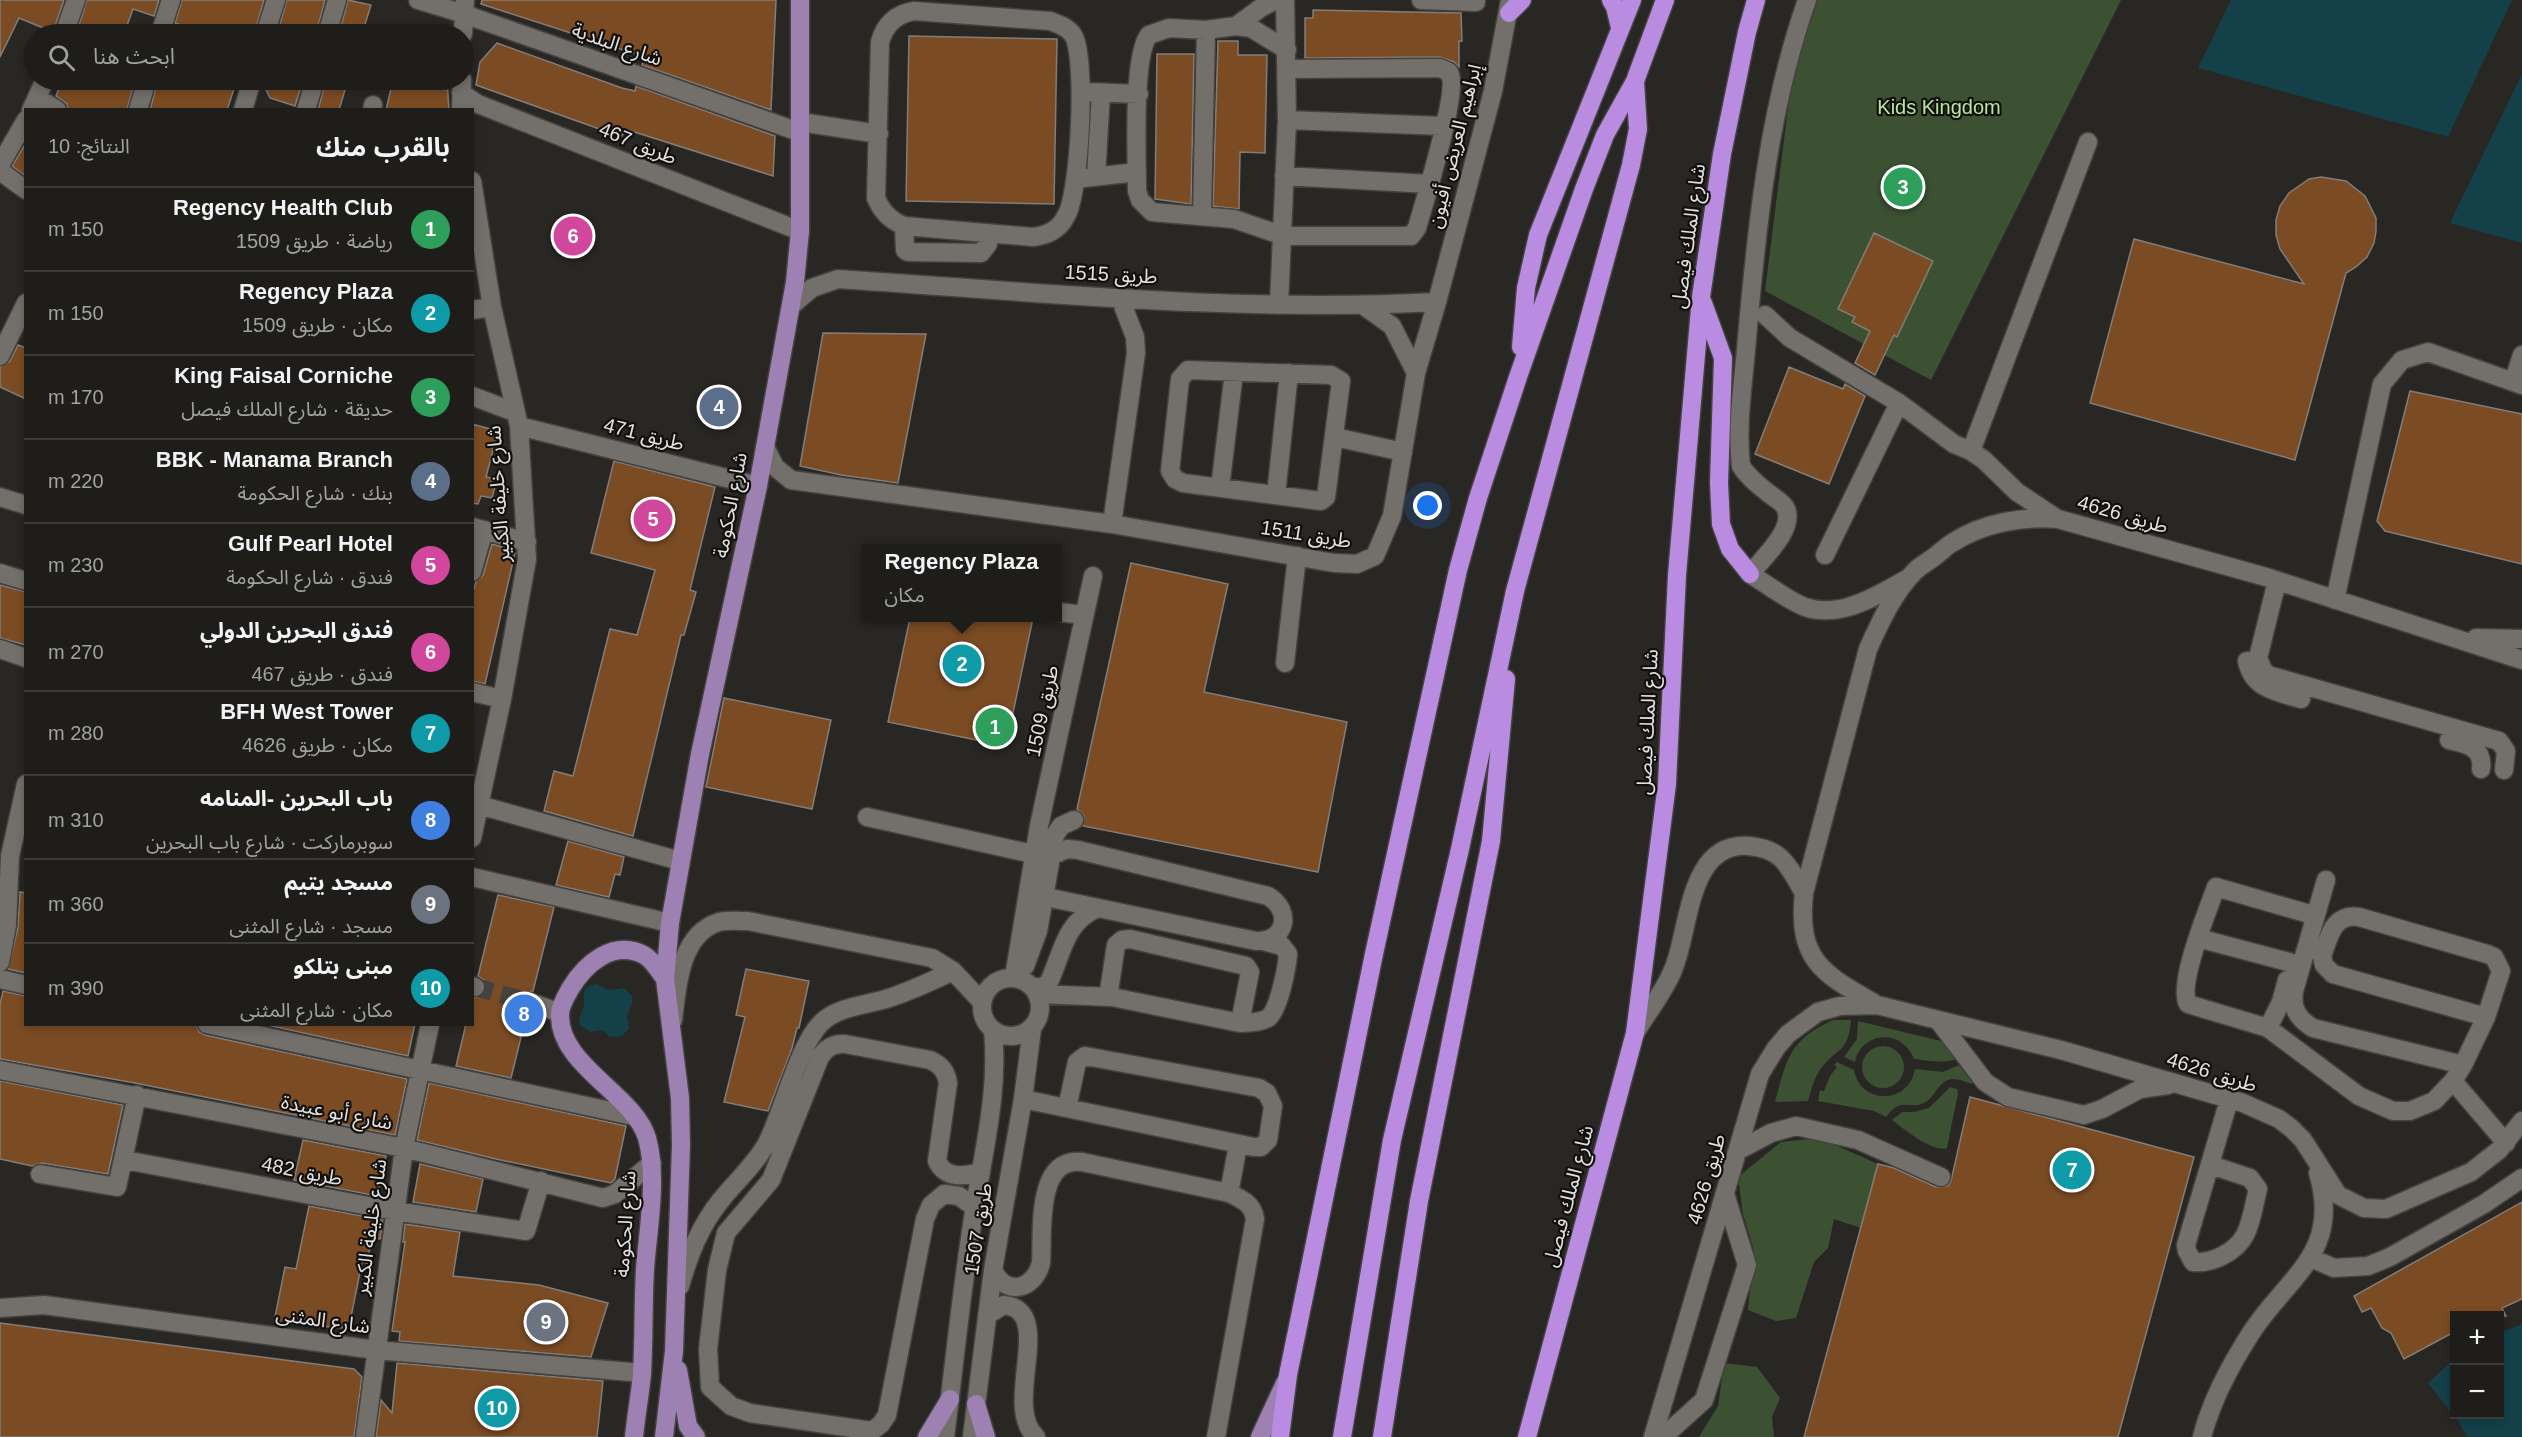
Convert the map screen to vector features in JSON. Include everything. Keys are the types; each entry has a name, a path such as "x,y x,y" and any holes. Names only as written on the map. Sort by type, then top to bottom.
{"highway":[{"path":"1611,0 1620,28"},
{"path":"1518,377 1526,288 1538,235 1632,0"},
{"path":"1280,1437 1288,1376 1374,954 1458,570 1478,498 1518,377 1584,189 1605,135 1635,81 1665,0"},
{"name":"شارع الملك فيصل","path":"1527,1437 1635,1033 1667,784 1677,575 1701,297 1722,154 1747,32 1756,0"},
{"path":"1342,1437 1392,1140 1460,849 1515,591 1631,165 1638,129 1635,81"},
{"path":"1701,297 1723,358 1719,483 1721,524 1730,549 1750,574"},
{"path":"1382,1437 1419,1201 1491,841 1515,591"}],"main road":[{"name":"شارع الحكومة","path":"664,1437 674,1351 681,1145 680,1098 665,979 670,923 702,743 758,486 791,306 800,231 800,0"},
{"path":"560,1013 566,996 577,978 593,960 611,951 631,951 643,955 665,979"},
{"name":"شارع الحكومة","path":"560,1013 561,1028 588,1071 612,1092 646,1135 652,1163 643,1292 642,1373 634,1437"},
{"path":"674,1351 688,1426 696,1437"},
{"path":"1260,1437 1288,1376"},
{"path":"927,1437 950,1399"},
{"path":"976,1404 986,1437"}],"street":[{"path":"68,24 76,0"},
{"path":"163,24 171,0"},
{"path":"269,24 276,0"},
{"path":"330,24 337,0"},
{"name":"شارع البلدية","path":"418,0 465,7 800,127 879,134"},
{"path":"1236,26 1276,0"},
{"path":"1279,305 1284,236 1287,120 1285,0"},
{"path":"1421,0 1476,2"},
{"path":"1750,574 1785,531 1788,516 1783,505 1760,487 1741,466 1740,417 1757,316 1754,261 1773,130 1789,59 1807,0"},
{"name":"إبراهيم العريض أفيون","path":"1437,302 1514,4"},
{"path":"464,24 465,7"},
{"path":"904,13 937,13 1050,21 1060,24 1073,35 1076,42 1081,91 1076,179 1066,216 1054,231 1044,236 1033,237 904,226 887,216 876,198 880,42 882,32 888,24 904,13"},
{"path":"1287,50 1257,31 1236,26 1206,30 1169,28 1149,35 1141,49 1138,94 1137,191 1140,200 1152,212 1234,219 1284,236 1411,236 1417,228 1444,126 1453,80 1449,72 1445,69 1287,69"},
{"path":"1202,215 1206,30"},
{"path":"41,90 35,104 50,108"},
{"path":"139,108 144,90"},
{"path":"244,108 249,90"},
{"path":"307,108 312,90"},
{"path":"1081,91 1138,94"},
{"path":"1096,176 1101,93"},
{"name":"طريق 467","path":"461,94 478,104 800,231"},
{"path":"1287,120 1444,126"},
{"path":"0,165 24,123"},
{"path":"1971,450 2088,142"},
{"path":"0,171 24,189"},
{"path":"1076,179 1137,172"},
{"path":"1284,176 1430,184"},
{"name":"شارع خليفة الكبير","path":"474,194 492,307 516,419 527,542 526,573 502,699 476,804 474,821"},
{"path":"904,226 905,250 908,252 981,253 988,244 988,233"},
{"name":"طريق 1515","path":"791,306 812,288 838,279 1120,298 1279,305 1364,306 1437,302"},
{"path":"1112,524 1136,353 1135,337 1120,298"},
{"name":"طريق 1511","path":"765,447 775,467 791,480 1112,524 1357,564 1376,556 1392,516 1416,373 1437,302"},
{"path":"1364,306 1392,327 1416,373"},
{"path":"0,356 24,307"},
{"path":"474,310 492,307"},
{"path":"1757,316 1899,403 1954,444 1971,450 2017,492 2058,519"},
{"path":"2335,600 2382,384 2402,360 2428,352 2518,383 2522,355"},
{"path":"1188,370 1234,372 1331,375 1341,381 1326,497 1321,501 1178,482 1170,471 1180,379 1188,370"},
{"path":"1220,488 1234,372"},
{"path":"1276,495 1289,373"},
{"name":"طريق 471","path":"474,397 516,419 758,486"},
{"path":"1825,555 1899,403"},
{"path":"1335,437 1403,452"},
{"path":"0,497 24,504"},
{"name":"طريق 4626","path":"1877,1005 1830,977 1812,956 1804,933 1804,893 1868,649 1886,612 1909,578 1917,569 1952,543 1974,532 2021,519 2036,517 2058,519 2272,579 2458,637 2522,660"},
{"path":"474,558 478,529 527,542"},
{"path":"1285,663 1297,556"},
{"path":"0,573 24,580"},
{"name":"طريق 4626","path":"1750,574 1806,608 1823,609 1855,606 1909,578"},
{"name":"طريق 1509","path":"1023,983 1034,854 1093,576"},
{"path":"2272,579 2247,657 2249,669 2259,684 2267,689 2470,745 2481,755 2481,769"},
{"path":"2272,579 2258,657 2268,675 2499,741 2506,751 2504,770"},
{"path":"1062,612 1084,615"},
{"name":"طريق 4626","path":"2458,637 2522,639"},
{"path":"0,649 24,656"},
{"path":"474,692 502,699"},
{"path":"0,962 4,924 5,854 24,791"},
{"path":"476,804 680,861"},
{"path":"867,818 1034,854"},
{"path":"1046,897 1282,946 1288,954 1275,1010 1267,1019 1240,1023 1112,997 1023,983 993,984 982,1002 983,1016 993,1030 1008,1037 1025,1034 1032,1029 1041,1012 1023,983 1046,897 1056,831 1065,823 1074,820"},
{"path":"1635,1033 1673,970 1700,874 1720,852 1741,846 1766,848 1786,862 1804,893"},
{"path":"1053,855 1066,849 1078,850 1268,896 1280,906 1284,921 1277,934 1263,941"},
{"path":"474,877 670,923"},
{"path":"2268,1028 2281,1002 2306,913 2322,878 2292,1000 2301,1020 2313,1028 2458,1073 2506,1143"},
{"path":"2306,913 2216,887 2186,981 2185,998 2188,1004 2268,1028 2359,1096 2393,1111 2410,1111 2427,1106 2458,1073 2486,1017 2501,971 2494,957 2359,917 2346,916 2333,927 2322,956 2325,965 2333,974 2486,1017"},
{"path":"1023,983 1042,987 1049,982 1069,932 1080,918 1096,909"},
{"path":"672,1028 677,989 685,956 698,936 712,925 722,922 748,921 932,958 953,971 982,1002"},
{"path":"2198,938 2292,963"},
{"path":"1112,997 1109,991 1116,945 1122,940 1130,939 1246,966 1250,972 1240,1023"},
{"path":"675,1302 687,1261 703,1223 748,1170 766,1144 809,1040 822,1022 840,1011 889,998 953,971"},
{"path":"0,979 24,984"},
{"path":"530,1002 560,1013"},
{"name":"طريق 4626","path":"1653,1437 1760,1074 1788,1034 1810,1017 1829,1009 1858,1004 1877,1005 2061,1050 2243,1103 2279,1119 2303,1140 2338,1195 2364,1208 2386,1209 2471,1172 2486,1162 2506,1143 2522,1121"},
{"path":"1938,1020 1985,1083 2008,1097 2084,1115 2102,1109 2140,1089 2153,1086 2179,1086"},
{"path":"216,1026 633,1116"},
{"name":"شارع خليفة الكبير","path":"365,1437 404,1148 430,1026"},
{"name":"طريق 1507","path":"972,1437 993,1270 1023,1099 1032,1029"},
{"name":"طريق 1507","path":"945,1437 974,1207 993,1101 995,1052 993,1030"},
{"path":"974,1207 959,1196 944,1194 931,1205 925,1220 887,1415 872,1431 763,1416 731,1406 710,1387 708,1349 717,1270 726,1233 771,1180 820,1057 828,1048 844,1044 930,1059 937,1063 943,1069 948,1083 937,1161 942,1169 952,1174 962,1176 981,1172"},
{"path":"1023,1099 1257,1148 1268,1140 1273,1106 1267,1093 1259,1088 1085,1056 1077,1062 1067,1108"},
{"name":"شارع أبو عبيدة","path":"0,1070 404,1148 603,1198 615,1194 652,1163"},
{"path":"40,1174 117,1187 125,1160 136,1095"},
{"path":"2211,1165 2250,1178 2258,1189 2246,1234 2240,1241 2222,1256 2201,1263 2193,1262 2186,1245 2229,1100"},
{"path":"1738,1150 1771,1133 1796,1126 1858,1140 1941,1177"},
{"path":"1229,1193 1239,1145"},
{"name":"طريق 4626","path":"2202,1437 2228,1376 2251,1332 2311,1257 2320,1233 2325,1202 2311,1152"},
{"name":"طريق 482","path":"125,1160 395,1211 526,1232 541,1181"},
{"path":"993,1270 1000,1281 1013,1287 1027,1285 1037,1276 1041,1263 1048,1182 1056,1170 1068,1163 1082,1162 1229,1193 1249,1205 1255,1219 1216,1437"},
{"path":"2311,1257 2334,1268 2368,1266 2390,1257 2474,1210 2522,1178"},
{"path":"1663,1437 1704,1400 1747,1265 1725,1194"},
{"name":"شارع المثنى","path":"0,1308 44,1305 376,1350 642,1373"},
{"path":"989,1314 1004,1305 1020,1310 1026,1317 1029,1334 1023,1411 1029,1430 1036,1437"}],"green space":[{"name":"Kids Kingdom","path":"1816,0 2121,0 1931,380 1765,291 1791,84"},
{"path":"1833,1020 1851,1020 1850,1031 1841,1049 1826,1062 1818,1073 1808,1101 1775,1102 1787,1062 1798,1043 1818,1027"},
{"path":"1858,1021 1949,1043 1960,1058 1943,1061 1914,1059 1909,1049 1901,1042 1883,1037 1866,1044 1859,1051 1855,1062 1844,1057 1857,1039"},
{"path":"1883,1046 1898,1052 1904,1067 1898,1082 1883,1088 1868,1082 1862,1067 1868,1052"},
{"path":"1837,1062 1854,1070 1865,1090 1874,1095 1895,1094 1904,1089 1911,1081 1915,1069 1943,1072 1959,1065 1968,1077 1976,1081 1972,1084 1953,1079 1948,1080 1940,1085 1924,1103 1901,1105 1886,1117 1874,1111 1818,1101 1820,1090 1824,1091 1830,1076 1837,1067 1834,1065"},
{"path":"1950,1087 1957,1089 1958,1093 1947,1148 1941,1149 1927,1144 1892,1120 1902,1112 1929,1108"},
{"path":"1819,1138 1878,1164 1861,1228 1834,1219 1828,1248 1814,1262 1796,1318 1776,1321 1748,1310 1754,1251 1743,1214 1738,1177 1781,1142"},
{"path":"1724,1363 1757,1367 1780,1398 1772,1417 1774,1437 1699,1437 1718,1406"}],"water":[{"path":"2231,0 2512,0 2448,137 2198,68"},
{"path":"2522,74 2522,243 2450,223"},
{"path":"597,984 609,990 624,988 632,996 632,1004 627,1016 629,1028 622,1036 610,1037 602,1030 590,1032 580,1025 584,991 591,985"},
{"path":"2522,1324 2522,1437 2467,1437 2456,1419 2504,1419 2504,1331"},
{"path":"2450,1363 2450,1411 2428,1383"}],"building":[{"path":"0,0 64,0 56,24 34,24 19,18 0,57"},
{"path":"87,0 159,0 154,16 133,9 128,24 79,24"},
{"path":"182,0 264,0 257,24 175,23"},
{"path":"287,0 325,0 319,24 280,24"},
{"path":"348,0 371,5 365,24 342,24"},
{"path":"482,0 776,0 771,110 642,65 645,57 481,4"},
{"path":"1313,10 1461,13 1462,41 1459,41 1459,67 1454,62 1440,57 1305,58 1305,18 1313,18"},
{"path":"909,36 1057,39 1054,204 906,201"},
{"path":"1218,41 1238,41 1238,55 1267,55 1265,153 1240,152 1239,209 1213,206"},
{"path":"497,43 622,88 635,91 636,86 775,136 773,176 625,129 622,136 605,131 476,85 480,62"},
{"path":"1157,54 1194,54 1191,204 1155,199"},
{"path":"58,90 132,90 128,108 68,108 67,104 56,96"},
{"path":"155,90 234,90 228,108 151,108"},
{"path":"266,90 300,90 295,106 270,98"},
{"path":"323,90 345,90 340,108 319,108"},
{"path":"391,90 448,90 449,108 386,108"},
{"path":"24,146 24,175 12,166"},
{"path":"2321,177 2346,181 2365,196 2376,218 2376,231 2374,243 2367,257 2346,273 2295,460 2090,403 2134,239 2304,284 2280,249 2276,235 2276,220 2280,206 2289,193 2309,179"},
{"path":"1874,233 1933,261 1897,337 1894,335 1875,375 1855,363 1870,331 1852,322 1855,317 1838,309"},
{"path":"823,333 926,334 898,483 841,475 800,466"},
{"path":"18,345 24,347 24,398 0,387 0,367 10,361"},
{"path":"1789,367 1843,389 1845,384 1865,396 1829,484 1755,454"},
{"path":"2410,391 2522,414 2522,564 2385,531 2377,521"},
{"path":"474,425 498,431 486,477 497,479 492,498 481,496 478,504 474,503"},
{"path":"614,461 715,487 690,590 696,592 684,635 681,635 633,836 544,811 554,771 573,776 610,629 637,635 655,570 591,553"},
{"path":"492,544 513,550 515,553 485,684 474,681 474,588 476,582 483,575"},
{"path":"1131,563 1228,584 1204,692 1347,722 1318,872 1083,826 1084,816 1077,809"},
{"path":"0,585 24,591 24,644 0,638"},
{"path":"909,622 1032,622 1006,746 888,722"},
{"path":"724,698 831,720 812,809 706,787"},
{"path":"568,841 624,857 620,875 615,874 609,897 556,885"},
{"path":"20,892 24,893 24,973 8,969 18,927"},
{"path":"498,895 554,907 533,991 523,993 519,999 521,1009 527,1013 511,1078 456,1066 466,1026 474,1026 474,998 482,996 486,990 484,980 478,976"},
{"path":"746,969 809,981 799,1028 797,1028 792,1048 768,1111 724,1102 745,1017 736,1015"},
{"path":"3,991 24,996 24,1026 197,1026 199,1032 205,1035 407,1079 395,1135 135,1083 0,1059 0,1004"},
{"path":"272,1026 415,1026 408,1056"},
{"path":"0,1081 123,1105 108,1174 42,1163 32,1166 0,1159"},
{"path":"429,1083 626,1126 615,1179 611,1183 417,1140"},
{"path":"1970,1097 2194,1157 2118,1437 1804,1437 1878,1164 1894,1168 1936,1187 1948,1186"},
{"path":"303,1140 386,1156 377,1196 294,1180"},
{"path":"420,1164 483,1179 476,1212 413,1202"},
{"path":"2522,1202 2522,1299 2502,1308 2504,1311 2450,1311 2450,1334 2404,1359 2391,1333 2382,1328 2371,1308 2362,1312 2354,1296"},
{"path":"309,1206 383,1220 380,1239 372,1238 367,1263 362,1262 350,1322 345,1321 343,1328 274,1322 285,1267 296,1269"},
{"path":"405,1224 460,1232 453,1276 539,1285 608,1303 591,1357 399,1341 400,1332 392,1331 405,1242 403,1242"},
{"path":"0,1323 354,1369 362,1377 354,1437 0,1437"},
{"path":"397,1363 603,1381 597,1437 376,1437 381,1400 392,1413"}],"tunnel":[{"path":"475,987 530,1002"}],"place":[{"name":"King Faisal Corniche","path":"1903,187"},
{"name":"فندق البحرين الدولي","path":"573,236"},
{"name":"BBK - Manama Branch","path":"719,407"},
{"name":"Gulf Pearl Hotel","path":"653,519"},
{"name":"Regency Plaza","path":"962,664"},
{"name":"Regency Health Club","path":"995,727"},
{"name":"باب البحرين -المنامه","path":"524,1014"},
{"name":"BFH West Tower","path":"2072,1170"},
{"name":"مسجد يتيم","path":"546,1322"},
{"name":"مبنى بتلكو","path":"497,1408"}]}
